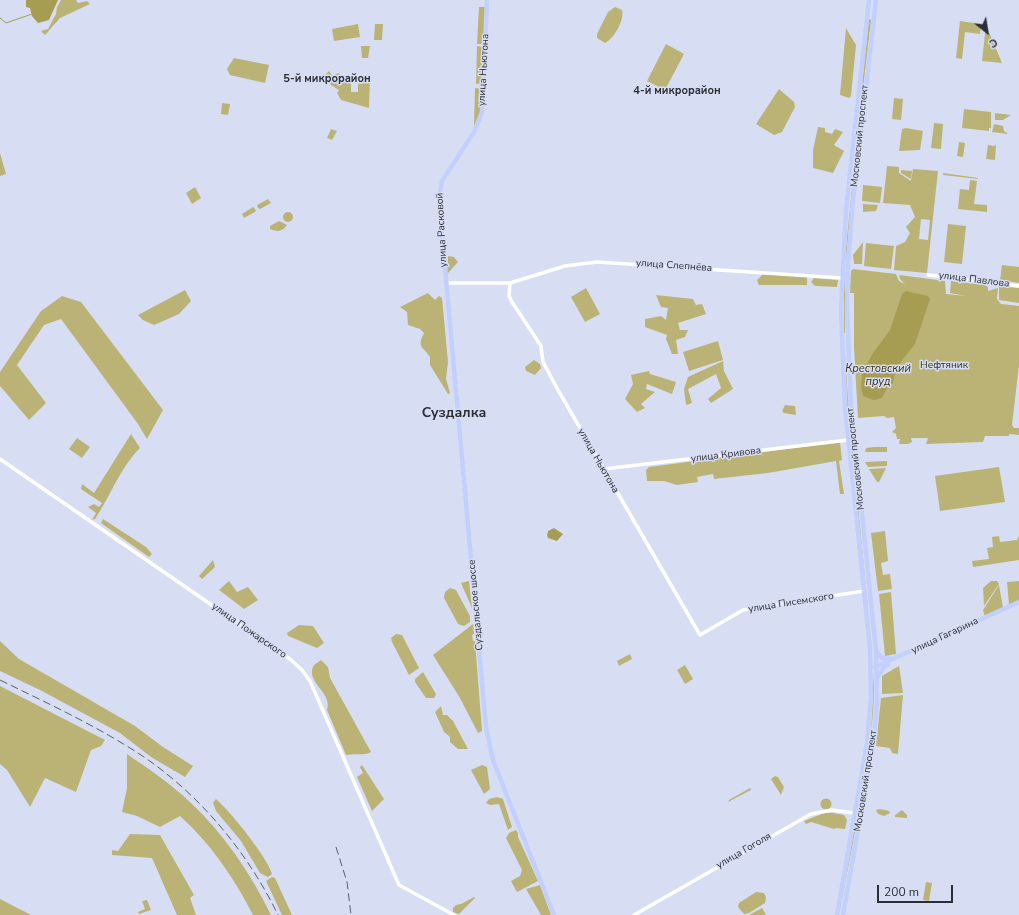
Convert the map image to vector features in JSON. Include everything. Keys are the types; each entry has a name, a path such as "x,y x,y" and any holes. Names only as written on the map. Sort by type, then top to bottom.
{"main road":[{"name":"улица Ньютона","path":"470,138 479,122 482,112 488,0"},
{"name":"Московский проспект","path":"842,915 858,814 868,735 871,668 848,440 842,337 842,265 847,199 869,0"},
{"name":"Московский проспект","path":"837,915 874,736 877,681 876,651 852,417 848,337 848,265 853,200 876,0"},
{"path":"868,6 875,6"},
{"path":"868,17 873,18"},
{"name":"улица Расковой","path":"446,283 439,190 446,174 470,138"},
{"name":"Суздальское шоссе","path":"446,283 476,599 487,734 493,760 554,915"},
{"path":"842,337 848,337"},
{"name":"улица Гагарина","path":"871,668 894,660 1019,602"},
{"path":"876,651 882,658 894,660"},
{"path":"877,681 883,668 894,660"}],"street":[{"name":"улица Слепнёва","path":"446,283 510,283 565,266 597,262 842,278"},
{"path":"842,265 848,265"},
{"name":"улица Павлова","path":"928,275 1019,286"},
{"name":"улица Ньютона","path":"510,283 509,296 541,346 543,362 700,635"},
{"name":"улица Кривова","path":"604,469 848,440"},
{"name":"улица Пожарского","path":"0,460 290,659 302,670 310,681 399,885 454,915"},
{"name":"улица Писемского","path":"700,635 743,610 864,592"},
{"name":"улица Гоголя","path":"634,915 811,814 826,810 858,814"}],"green space":[{"path":"61,0 76,0 78,3 87,1 90,4 60,18 45,35 41,31 48,29"},
{"path":"479,7 485,7 485,44 477,44"},
{"path":"615,7 622,10 622,18 615,33 605,43 597,38 597,34 608,12"},
{"path":"869,19 871,20 860,105"},
{"path":"960,21 981,24 980,34 965,32 962,59 956,58"},
{"path":"358,24 360,37 334,41 332,29"},
{"path":"375,24 383,24 382,40 374,40"},
{"path":"986,25 1002,63 982,61"},
{"path":"846,28 856,45 851,96 849,98 840,95"},
{"path":"666,44 684,54 665,90 647,81"},
{"path":"361,46 370,46 368,58 362,58"},
{"path":"477,46 484,47 483,83 476,84"},
{"path":"234,58 269,65 265,83 230,75 227,69"},
{"path":"329,71 333,77 338,73 340,74 340,80 351,80 351,92 358,92 358,84 362,84 365,80 370,78 369,108 341,100 337,93 339,90 331,85 325,75"},
{"path":"475,88 482,89 480,114 477,125 474,125"},
{"path":"779,89 794,102 795,107 782,132 774,135 756,124"},
{"path":"894,98 903,99 901,120 892,119"},
{"path":"222,103 230,104 228,115 221,114"},
{"path":"861,107 846,259 845,258"},
{"path":"964,109 991,112 991,128 989,128 989,131 962,128"},
{"path":"995,113 1011,115 1003,120 995,120"},
{"path":"934,123 943,124 941,149 931,148"},
{"path":"994,124 1003,126 1004,131 1008,134 992,132"},
{"path":"818,127 825,128 825,132 832,134 835,129 843,132 834,145 844,151 833,173 813,168 813,150"},
{"path":"906,128 923,131 920,150 899,151 902,129"},
{"path":"331,129 337,131 332,140 327,138"},
{"path":"959,142 965,143 963,157 957,156"},
{"path":"996,144 995,160 986,159 988,145 995,146"},
{"path":"0,153 6,174 0,176"},
{"path":"887,166 899,167 899,173 911,181 913,169 938,171 927,273 894,270 896,246 905,242 910,233 906,227 915,217 910,205 883,203","holes":["921,219 930,220 928,240 919,239"]},
{"path":"901,170 912,171 911,179 901,173"},
{"path":"943,173 978,178 978,179 943,175"},
{"path":"970,180 977,181 974,204 987,205 987,212 958,209 960,189 969,190"},
{"path":"863,185 882,187 880,203 862,201"},
{"path":"195,187 201,198 192,204 186,193"},
{"path":"268,199 271,203 260,209 258,208 257,205"},
{"path":"863,204 878,205 876,211 863,212"},
{"path":"253,207 256,210 255,212 244,218 242,214"},
{"path":"286,212 290,212 292,213 292,221 286,222 283,219 283,215"},
{"path":"279,221 287,225 280,231 270,229 270,226"},
{"path":"948,224 966,226 962,264 944,262"},
{"path":"863,242 862,264 854,264 853,255"},
{"path":"866,243 894,246 891,269 864,266"},
{"path":"448,256 454,257 458,262 447,273"},
{"path":"1002,265 1019,267 1019,283 1000,280"},
{"path":"845,267 845,333 844,333 844,292"},
{"name":"Нефтяник","path":"853,269 896,274 899,281 905,284 900,279 899,275 945,281 946,294 966,296 950,293 951,281 985,285 988,287 988,291 998,288 997,299 1001,304 1019,306 1019,365 1012,425 1014,428 1019,428 1019,435 1009,434 1009,436 985,436 983,442 926,444 928,438 911,438 912,442 908,444 899,444 900,439 897,439 896,434 892,432 896,428 894,417 887,418 884,416 858,418 854,347 854,293 850,293 851,271"},
{"path":"763,274 807,277 807,285 759,285 757,280"},
{"path":"814,278 838,280 837,287 815,286 811,282"},
{"path":"999,286 1019,288 1019,303 999,300"},
{"path":"586,288 600,314 585,322 571,297"},
{"path":"185,290 191,301 179,314 154,325 143,320 138,315"},
{"path":"428,293 435,300 439,296 442,298 448,362 446,379 450,393 448,394 430,365 430,357 421,345 424,333 420,329 408,325 407,312 400,307"},
{"path":"656,295 693,299 696,305 702,304 706,314 678,323 680,330 688,330 685,337 676,340 678,354 672,354 666,339 667,335 645,327 645,319 661,316 666,320 668,308 661,307"},
{"path":"62,296 81,302 163,410 147,439 138,424 61,319 44,325 17,365 46,403 29,420 0,386 0,372 41,311"},
{"path":"844,340 849,415 872,649 848,415"},
{"path":"718,341 723,360 689,371 683,352"},
{"path":"534,360 540,364 541,368 535,375 526,371 525,367"},
{"path":"723,361 724,371 733,389 711,403 708,399 721,388 716,374 688,389 692,403 686,405 684,389 688,377"},
{"path":"649,371 650,374 676,382 672,394 647,384 646,389 655,392 641,404 645,408 637,412 625,399 633,384 631,375"},
{"path":"785,405 795,406 796,415 784,413 782,411"},
{"path":"131,434 140,448 127,464 95,519 92,520 96,513 88,507 94,504 99,507 102,503 81,489 82,484 94,493"},
{"path":"77,438 90,447 82,458 69,449"},
{"path":"840,442 842,460 839,461 844,494 840,494 836,461 768,473 714,479 713,474 697,477 698,482 677,485 664,481 647,481 646,470 649,467"},
{"path":"887,447 887,452 865,452 866,448"},
{"path":"887,461 887,466 868,467 865,462"},
{"path":"999,467 1005,502 940,511 935,476"},
{"path":"886,468 879,482 877,482 869,469"},
{"path":"103,519 146,547 152,554 149,557 101,523"},
{"path":"885,531 888,561 881,563 883,575 890,574 892,589 878,591 871,533"},
{"path":"999,536 1000,542 1017,540 1019,536 1019,560 973,567 972,561 989,559 987,548 993,547 992,537"},
{"path":"213,560 215,567 202,579 199,576"},
{"path":"229,581 237,592 248,587 258,600 244,609 219,590"},
{"path":"469,581 472,608 461,583"},
{"path":"991,581 997,581 999,584 984,606 983,588"},
{"path":"1019,581 1019,601 1009,605 1007,582"},
{"path":"999,585 1003,608 985,617 983,610"},
{"path":"450,588 456,590 470,616 470,622 464,626 458,624 444,598 445,592"},
{"path":"891,592 896,654 885,656 879,594"},
{"path":"473,624 474,634 472,635 473,641 475,641 482,731 478,733 460,698 433,655"},
{"path":"299,625 313,626 324,643 317,648 288,636 287,633"},
{"path":"396,634 402,635 419,668 409,675 392,642 391,638"},
{"path":"0,641 19,659 135,726 163,747 193,766 185,777 151,757 120,733 40,690 0,671"},
{"path":"630,654 632,659 619,666 617,661"},
{"path":"321,660 328,667 330,678 371,752 365,754 346,755 327,710 328,704 326,698 313,677 312,671 314,665"},
{"path":"685,665 693,679 685,684 677,670"},
{"path":"899,666 903,693 882,694 882,676"},
{"path":"423,672 436,694 434,698 426,698 415,682 415,679"},
{"path":"874,672 874,689 871,733"},
{"path":"0,686 105,740 101,746 91,750 76,792 45,778 30,807 7,770 0,764"},
{"path":"903,695 898,754 892,753 890,748 876,746 881,698"},
{"path":"441,706 443,715 447,715 453,721 468,749 458,749 450,742 450,737 444,732 435,712"},
{"path":"871,737 866,773 860,807"},
{"path":"127,754 176,789 215,828 246,870 271,915 253,915 221,862 202,838 180,816 160,827 137,816 122,812 127,788"},
{"path":"362,765 384,799 372,811 357,777 363,773 360,767"},
{"path":"482,765 487,767 490,789 484,794 471,770"},
{"path":"775,776 778,777 784,787 781,795 771,779"},
{"path":"750,788 751,790 728,802 729,800"},
{"path":"497,797 503,799 512,827 508,830 499,804 490,805 486,803 489,799"},
{"path":"826,798 830,800 832,804 830,808 826,810 822,808 820,804 822,800"},
{"path":"216,799 239,824 264,857 272,874 268,877 260,873 241,841 216,811 213,803"},
{"path":"880,809 889,811 890,813 884,816 878,814 876,810"},
{"path":"902,810 907,815 907,818 895,817 895,815"},
{"path":"824,813 844,815 847,820 845,829 834,829 811,822 806,824 804,821"},
{"path":"856,820 857,821 839,915"},
{"path":"516,830 538,881 517,892 511,881 520,876 522,870 506,838 509,833"},
{"path":"130,834 160,835 194,895 190,898 196,915 177,915 152,858 112,855 112,850 118,851"},
{"path":"272,877 275,878 292,915 282,915 266,881"},
{"path":"926,882 932,883 929,901 923,900"},
{"path":"540,885 551,915 541,915 526,889"},
{"path":"756,892 764,893 766,897 765,903 749,913 744,914 738,907 739,903"},
{"path":"474,897 475,898 459,914 453,912 453,908 456,905"},
{"path":"0,899 31,915 0,915"},
{"path":"147,900 151,910 139,914 138,912 145,909 142,901"},
{"path":"762,908 766,915 749,915"}],"water":[{"path":"26,0 58,0 49,20 38,23 32,16 30,8 26,7"},
{"name":"Крестовский пруд","path":"906,291 928,296 930,299 915,344 896,368 893,383 887,388 882,398 874,400 863,396 861,387 862,373 873,353 890,330 902,294"},
{"path":"554,528 563,534 557,541 548,538 547,535 548,531"}],"waterway":[{"path":"0,18 6,23 32,14"}],"railway":[{"path":"0,680 74,716 127,746 165,772 185,789 221,827 252,870 278,915"},
{"path":"336,847 347,882 351,915"}],"district":[{"name":"5-й микрорайон","path":"327,79"},
{"name":"4-й микрорайон","path":"677,91"},
{"name":"Суздалка","path":"454,414"}]}
